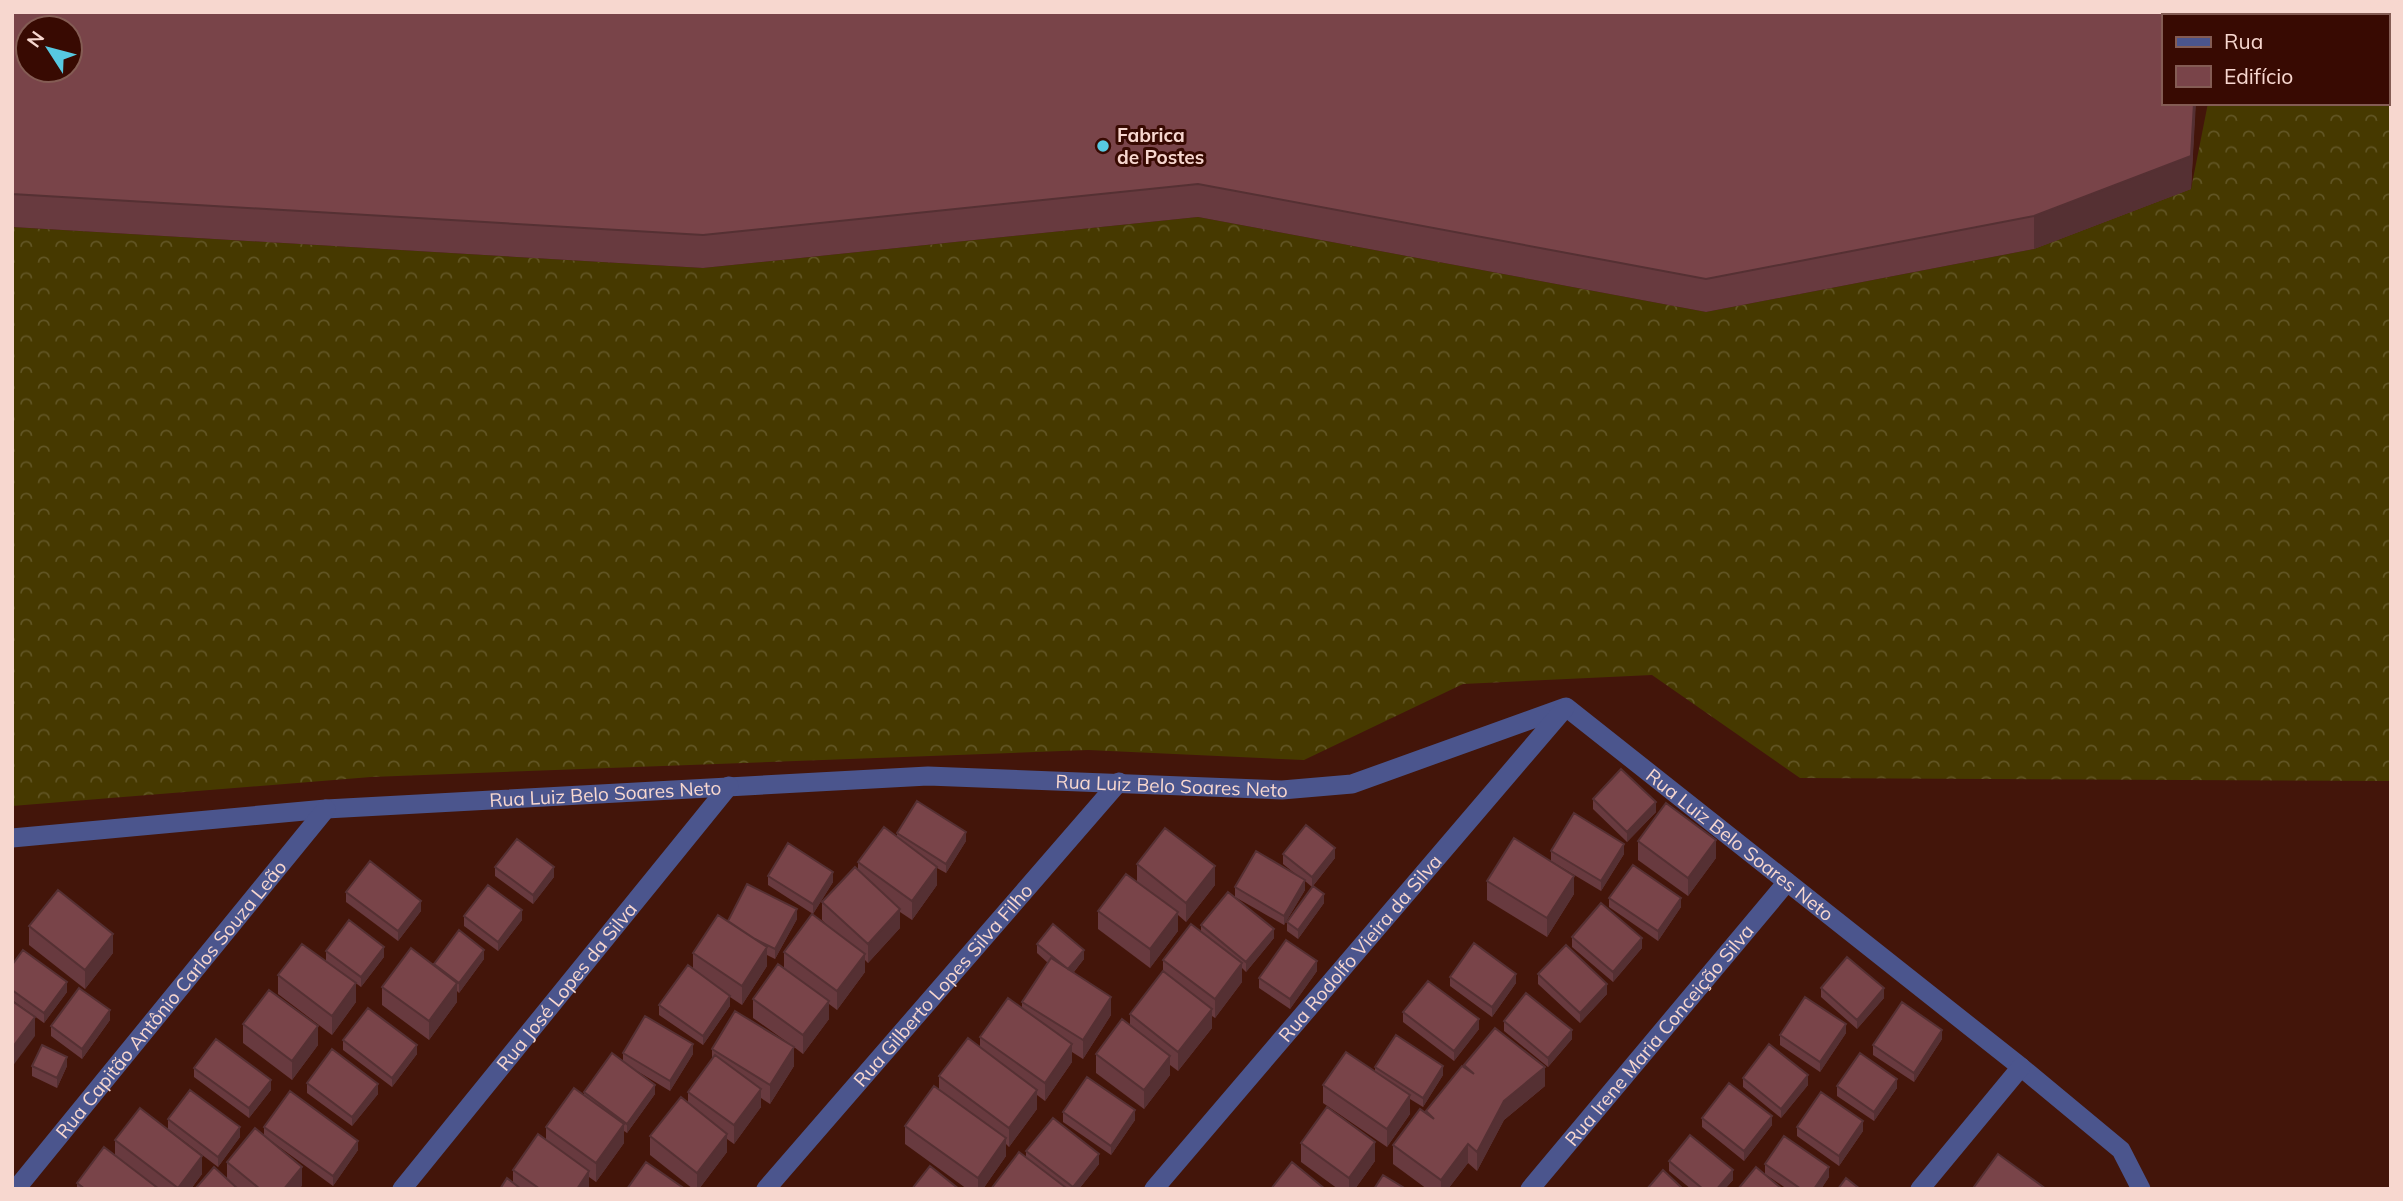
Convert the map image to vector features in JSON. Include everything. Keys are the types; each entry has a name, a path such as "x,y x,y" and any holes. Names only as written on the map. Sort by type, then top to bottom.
{"street":[{"name":"Rua Luiz Belo Soares Neto","path":"12,838 326,808 928,776 1282,790 1352,784 1566,707 2021,1067 2121,1150 2141,1189"},
{"name":"Rua Rodolfo Vieira da Silva","path":"1154,1189 1566,707"},
{"name":"Rua Gilberto Lopes Silva Filho","path":"766,1189 1119,782"},
{"name":"Rua José Lopes da Silva","path":"402,1189 729,786"},
{"name":"Rua Capitão Antônio Carlos Souza Leão","path":"16,1189 326,808"},
{"name":"Rua Irene Maria Conceição Silva","path":"1530,1189 1787,882"},
{"path":"1920,1189 2021,1067"}],"green space":[{"path":"2391,12 2391,781 1800,778 1652,675 1463,684 1304,760 1088,750 371,777 12,806 12,227 703,268 1198,217 1706,312 2034,249 2191,189 2208,105 2389,105 2389,14 2233,14"}],"building":[{"name":"Fabrica de Postes","path":"12,12 2199,12 2162,14 2162,105 2194,105 2191,156 2034,216 1706,279 1198,184 703,235 12,194"},
{"path":"1621,769 1656,802 1627,832 1593,799"},
{"path":"917,801 966,832 946,864 897,833"},
{"path":"1666,803 1716,840 1688,878 1638,841"},
{"path":"1574,813 1624,844 1601,881 1551,851"},
{"path":"1306,825 1335,848 1312,877 1283,854"},
{"path":"884,827 937,867 912,901 858,862"},
{"path":"1165,828 1215,866 1186,903 1137,864"},
{"path":"1514,838 1574,876 1547,918 1487,881"},
{"path":"517,839 554,867 533,895 495,867"},
{"path":"788,843 833,872 813,904 768,876"},
{"path":"1256,851 1305,880 1284,916 1235,887"},
{"path":"370,861 421,901 398,931 346,892"},
{"path":"1633,865 1681,898 1658,931 1609,898"},
{"path":"855,867 900,909 868,944 822,902"},
{"path":"1126,874 1178,912 1150,949 1098,911"},
{"path":"747,884 797,909 775,949 728,921"},
{"path":"488,885 522,910 498,942 464,916"},
{"path":"1313,886 1324,894 1298,930 1287,922"},
{"path":"58,890 113,934 85,970 29,926"},
{"path":"1228,892 1274,929 1246,962 1201,925"},
{"path":"1601,903 1642,938 1613,972 1572,937"},
{"path":"812,914 865,954 837,991 784,952"},
{"path":"718,915 767,947 742,986 693,953"},
{"path":"349,920 384,947 361,977 326,951"},
{"path":"1053,924 1084,950 1068,969 1037,944"},
{"path":"1191,924 1242,963 1215,999 1163,960"},
{"path":"459,930 484,950 459,983 434,964"},
{"path":"1286,940 1317,961 1290,999 1259,978"},
{"path":"1474,943 1516,974 1492,1007 1450,977"},
{"path":"302,944 356,983 332,1016 278,975"},
{"path":"1566,945 1607,984 1580,1013 1538,974"},
{"path":"411,948 457,983 429,1021 382,987"},
{"path":"23,950 67,982 44,1013 12,990 12,965"},
{"path":"1847,957 1884,988 1857,1020 1821,988"},
{"path":"1051,958 1111,997 1083,1040 1022,1002"},
{"path":"778,964 829,1001 803,1035 753,999"},
{"path":"688,965 730,996 703,1036 659,1005"},
{"path":"1163,971 1212,1009 1178,1052 1130,1014"},
{"path":"1428,981 1479,1019 1454,1051 1403,1012"},
{"path":"79,988 110,1010 82,1049 51,1026"},
{"path":"269,990 318,1026 292,1061 243,1024"},
{"path":"1526,993 1572,1030 1548,1058 1504,1021"},
{"path":"1805,997 1846,1024 1820,1062 1780,1035"},
{"path":"1008,998 1072,1044 1045,1083 980,1037"},
{"path":"12,1001 35,1017 12,1048"},
{"path":"1902,1002 1942,1030 1914,1073 1873,1045"},
{"path":"368,1008 417,1045 392,1078 343,1040"},
{"path":"735,1011 794,1047 770,1085 712,1049"},
{"path":"645,1016 693,1044 670,1081 623,1053"},
{"path":"1122,1019 1170,1056 1144,1090 1096,1054"},
{"path":"1495,1028 1545,1067 1504,1101 1477,1152 1468,1144 1441,1180 1393,1145 1420,1109 1434,1119 1426,1111 1462,1066 1474,1074 1464,1065"},
{"path":"1396,1035 1443,1066 1423,1098 1375,1067"},
{"path":"968,1038 1037,1090 1009,1128 939,1076"},
{"path":"216,1039 271,1080 249,1108 194,1068"},
{"path":"1769,1044 1808,1075 1781,1109 1743,1078"},
{"path":"42,1045 67,1057 57,1078 32,1066"},
{"path":"332,1049 378,1084 352,1117 307,1083"},
{"path":"1346,1052 1410,1095 1387,1129 1323,1085"},
{"path":"612,1053 655,1085 627,1124 584,1092"},
{"path":"1860,1053 1897,1079 1874,1112 1837,1086"},
{"path":"715,1055 761,1089 734,1125 688,1092"},
{"path":"1087,1077 1135,1110 1111,1146 1063,1112"},
{"path":"1729,1083 1772,1116 1744,1151 1702,1118"},
{"path":"934,1086 1006,1138 978,1178 905,1126"},
{"path":"574,1088 624,1124 596,1163 546,1127"},
{"path":"190,1090 240,1127 218,1157 168,1119"},
{"path":"290,1091 358,1141 333,1176 264,1127"},
{"path":"1821,1092 1863,1121 1839,1156 1797,1127"},
{"path":"681,1097 727,1134 697,1173 650,1136"},
{"path":"1327,1107 1375,1142 1349,1178 1301,1143"},
{"path":"140,1108 202,1156 178,1188 115,1140"},
{"path":"1053,1118 1099,1154 1073,1187 1026,1151"},
{"path":"255,1128 302,1167 284,1189 260,1189 227,1162"},
{"path":"538,1134 589,1171 577,1189 540,1189 513,1170"},
{"path":"1690,1135 1733,1170 1717,1189 1703,1189 1669,1161"},
{"path":"1784,1136 1829,1167 1814,1189 1801,1189 1765,1164"},
{"path":"104,1147 159,1189 85,1189 77,1183"},
{"path":"1019,1152 1065,1187 991,1189"},
{"path":"1998,1154 2046,1189 1976,1189 1974,1187"},
{"path":"646,1162 685,1189 627,1189"},
{"path":"1292,1162 1325,1189 1271,1189"},
{"path":"930,1166 959,1189 912,1189"},
{"path":"214,1167 238,1189 195,1189"},
{"path":"1756,1167 1782,1189 1738,1189"},
{"path":"1663,1170 1683,1189 1647,1189"},
{"path":"1383,1175 1406,1189 1374,1189"},
{"path":"507,1178 521,1189 500,1189"},
{"path":"1846,1178 1860,1189 1838,1189"}],"place":[{"name":"Fabrica de Postes","path":"1103,146"}]}
